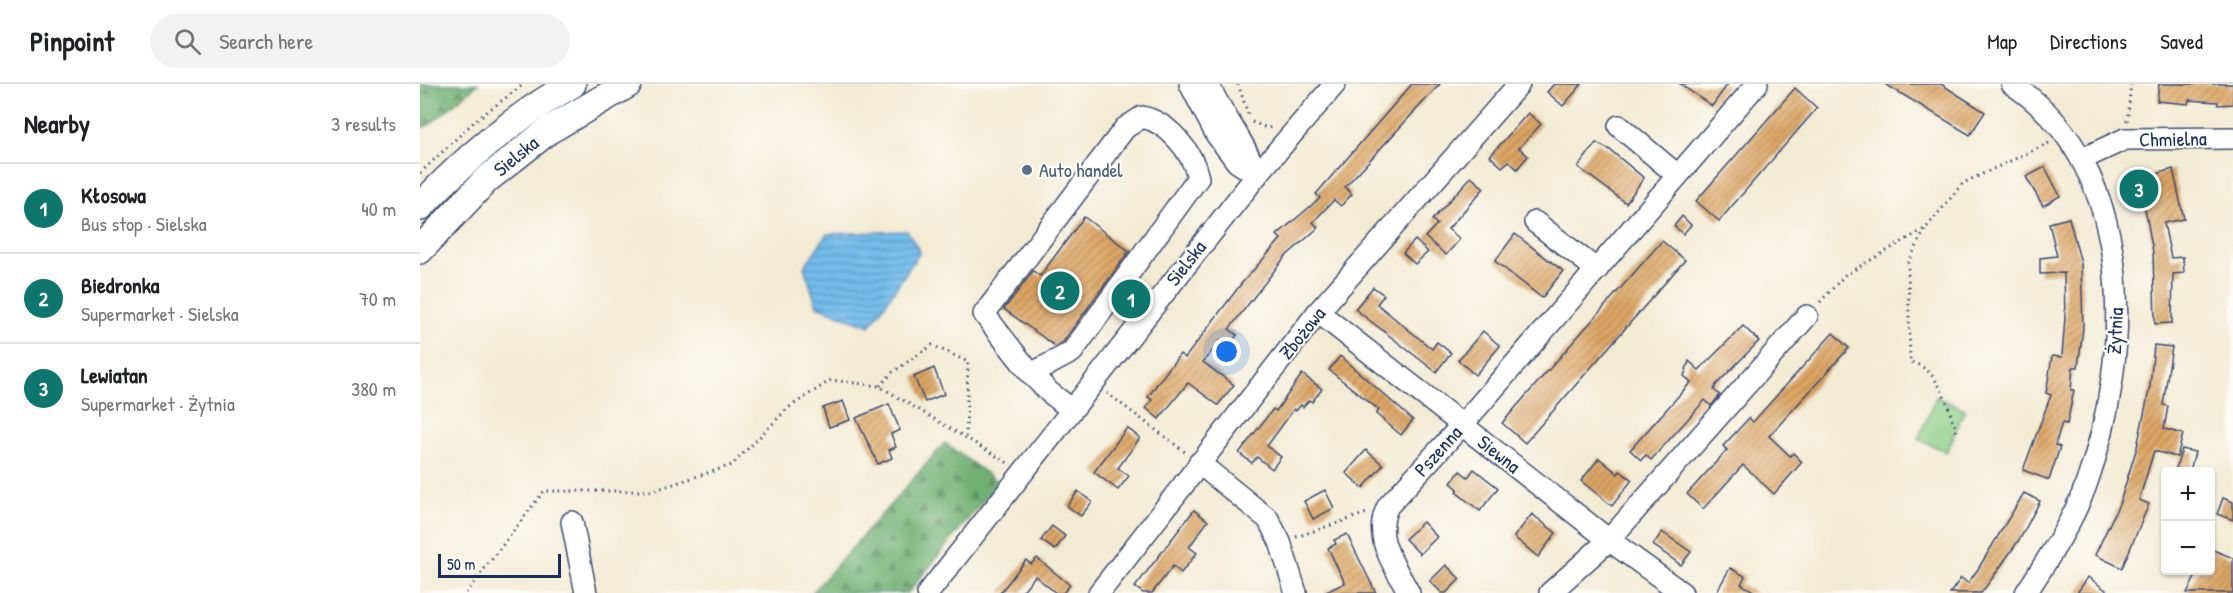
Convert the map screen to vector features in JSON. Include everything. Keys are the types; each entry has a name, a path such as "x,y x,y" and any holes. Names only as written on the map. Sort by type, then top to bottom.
{"main road":[{"name":"Sielska","path":"420,207 478,150 533,107 572,84"},
{"name":"Sielska","path":"420,250 486,180 549,130 628,84"}],"street":[{"path":"1190,84 1216,134 1237,162 1257,175"},
{"path":"1208,84 1230,126 1248,149 1257,175"},
{"name":"Sielska","path":"928,593 1257,175 1335,84"},
{"name":"Zbożowa","path":"1099,593 1318,312 1519,84"},
{"name":"Pszenna","path":"1409,593 1381,537 1381,521 1388,506 1462,425 1757,84"},
{"name":"Żytnia","path":"2012,84 2050,117 2082,159 2101,200 2112,242 2116,298 2114,361 2105,413 2085,486 2056,543 2026,593"},
{"name":"Sielska","path":"1142,117 1152,119 1175,136 1198,178 1072,352 1031,374 984,314 1125,128 1142,117"},
{"path":"1618,126 1677,175"},
{"name":"Chmielna","path":"2082,159 2124,139 2233,138"},
{"path":"1535,222 1597,270"},
{"name":"Siewna","path":"1318,312 1609,540 1682,593"},
{"path":"1550,593 1609,540 1807,316"},
{"path":"1031,374 1071,409"},
{"path":"1199,463 1268,519 1280,542 1296,593"},
{"path":"572,522 586,593"}],"path":[{"path":"420,173 476,120 524,84"},
{"path":"1238,84 1250,121 1267,128 1279,127 1290,137"},
{"path":"2124,139 2131,84"},
{"path":"1957,433 1938,382 1922,364 1910,362 1908,263 1926,228 1963,183 2064,135"},
{"path":"1807,316 1845,275 1926,228"},
{"path":"879,386 893,372 932,345 968,362 966,436"},
{"path":"466,593 544,491 652,491 732,465 788,408 831,381 879,386 966,436 1022,473"},
{"path":"1106,392 1199,463"},
{"path":"1280,542 1388,506"}],"green space":[{"path":"420,84 478,84 429,125 420,128"},
{"path":"1936,397 1965,409 1947,452 1918,439"},
{"path":"945,443 998,482 908,593 812,593"}],"water":[{"path":"907,231 920,252 870,326 817,306 804,267 827,234"}],"building":[{"path":"1412,84 1440,84 1345,187 1352,194 1341,206 1334,200 1313,222 1318,228 1285,257 1229,329 1237,335 1229,346 1221,340 1203,362 1234,385 1218,405 1188,383 1159,419 1146,408 1152,400 1148,397 1157,384 1180,354 1185,358 1241,284 1281,239 1277,235 1320,198 1316,194"},
{"path":"1554,84 1582,84 1563,106 1547,92"},
{"path":"1680,84 1728,84 1712,106"},
{"path":"1885,84 1941,84 1985,112 1970,135"},
{"path":"2159,84 2233,84 2233,104 2218,105 2218,102 2189,100 2188,104 2157,101"},
{"path":"1795,88 1817,108 1719,221 1696,201"},
{"path":"1528,113 1541,124 1519,148 1528,156 1517,169 1509,161 1502,167 1490,156"},
{"path":"1596,143 1610,150 1644,178 1626,203 1578,167"},
{"path":"2045,167 2060,196 2043,206 2026,177"},
{"path":"2173,169 2184,219 2164,223 2171,258 2183,257 2184,273 2173,274 2172,323 2155,324 2153,252 2143,197 2141,198 2137,180"},
{"path":"1471,177 1484,188 1448,229 1460,239 1446,255 1425,237 1437,224 1432,220"},
{"path":"1682,216 1691,225 1683,234 1674,226"},
{"path":"1084,217 1129,251 1063,342 1055,346 1004,309 1033,271 1040,276"},
{"path":"2069,218 2081,263 2083,328 2078,367 2073,367 2071,390 2074,390 2067,424 2062,423 2055,445 2060,447 2049,480 2023,470 2051,395 2046,393 2052,356 2062,357 2065,317 2064,273 2040,274 2040,258 2057,256 2049,223"},
{"path":"1515,234 1563,271 1542,298 1495,261"},
{"path":"1415,240 1428,252 1415,264 1403,253"},
{"path":"1662,241 1685,260 1525,443 1502,423"},
{"path":"1373,287 1384,295 1377,304 1432,349 1437,342 1451,353 1436,372 1355,309"},
{"path":"1743,326 1759,341 1716,385 1714,390 1720,395 1711,406 1705,400 1651,460 1646,455 1641,460 1630,450 1691,382 1684,376 1689,361 1699,370"},
{"path":"1483,331 1500,346 1475,375 1458,360"},
{"path":"1833,333 1849,348 1769,436 1790,456 1793,453 1802,462 1774,494 1743,465 1703,509 1687,494 1727,450 1723,446 1749,418 1753,422"},
{"path":"2154,345 2172,347 2163,405 2168,406 2164,429 2183,434 2177,457 2154,451 2139,500 2149,504 2122,568 2095,555 2120,502 2137,447 2150,386"},
{"path":"1340,356 1413,420 1401,435 1376,414 1379,410 1329,370"},
{"path":"934,368 944,394 925,402 914,377"},
{"path":"1302,374 1322,389 1312,402 1309,400 1303,407 1301,405 1296,411 1294,409 1267,446 1281,457 1272,469 1257,457 1252,463 1239,453 1273,409 1276,411"},
{"path":"843,401 850,420 829,427 823,408"},
{"path":"889,404 900,430 891,434 896,447 889,450 892,458 878,464 856,418"},
{"path":"1127,428 1140,438 1118,468 1129,476 1118,490 1094,472"},
{"path":"2182,449 2195,452 2191,467 2176,467"},
{"path":"1366,450 1383,465 1363,488 1346,473"},
{"path":"1599,458 1618,474 1620,471 1632,480 1612,506 1581,481"},
{"path":"1474,469 1498,488 1480,511 1456,492 1458,489 1451,483 1460,471 1468,477"},
{"path":"1325,490 1334,508 1313,519 1304,501"},
{"path":"1078,491 1092,502 1081,516 1067,506"},
{"path":"2024,493 2040,501 2021,537 1991,580 1981,593 1950,593 1961,578 1968,583"},
{"path":"2223,498 2233,502 2233,520 2217,514"},
{"path":"1194,510 1208,521 1189,547 1197,553 1181,573 1173,566 1152,593 1143,593 1135,587"},
{"path":"1532,514 1556,533 1538,557 1514,537"},
{"path":"1423,522 1437,537 1420,554 1405,539"},
{"path":"1052,526 1065,536 1055,550 1041,540"},
{"path":"1662,532 1691,552 1681,565 1653,545"},
{"path":"1347,534 1376,593 1324,593 1345,583 1328,548 1336,544 1334,540"},
{"path":"2215,551 2233,558 2233,593 2187,593 2196,575 2215,575"},
{"path":"1037,558 1070,585 1063,593 1056,593 1035,576 1021,593 1000,593 1026,560 1031,564"},
{"path":"1446,565 1460,579 1446,593 1442,593 1430,581"},
{"path":"1730,568 1745,576 1741,584 1757,593 1716,593"},
{"path":"2088,577 2110,593 2077,593"}],"place":[{"name":"Auto handel","path":"1027,170"},
{"name":"Lewiatan","path":"2139,189"},
{"name":"Biedronka","path":"1060,291"},
{"name":"Kłosowa","path":"1131,299"}]}
